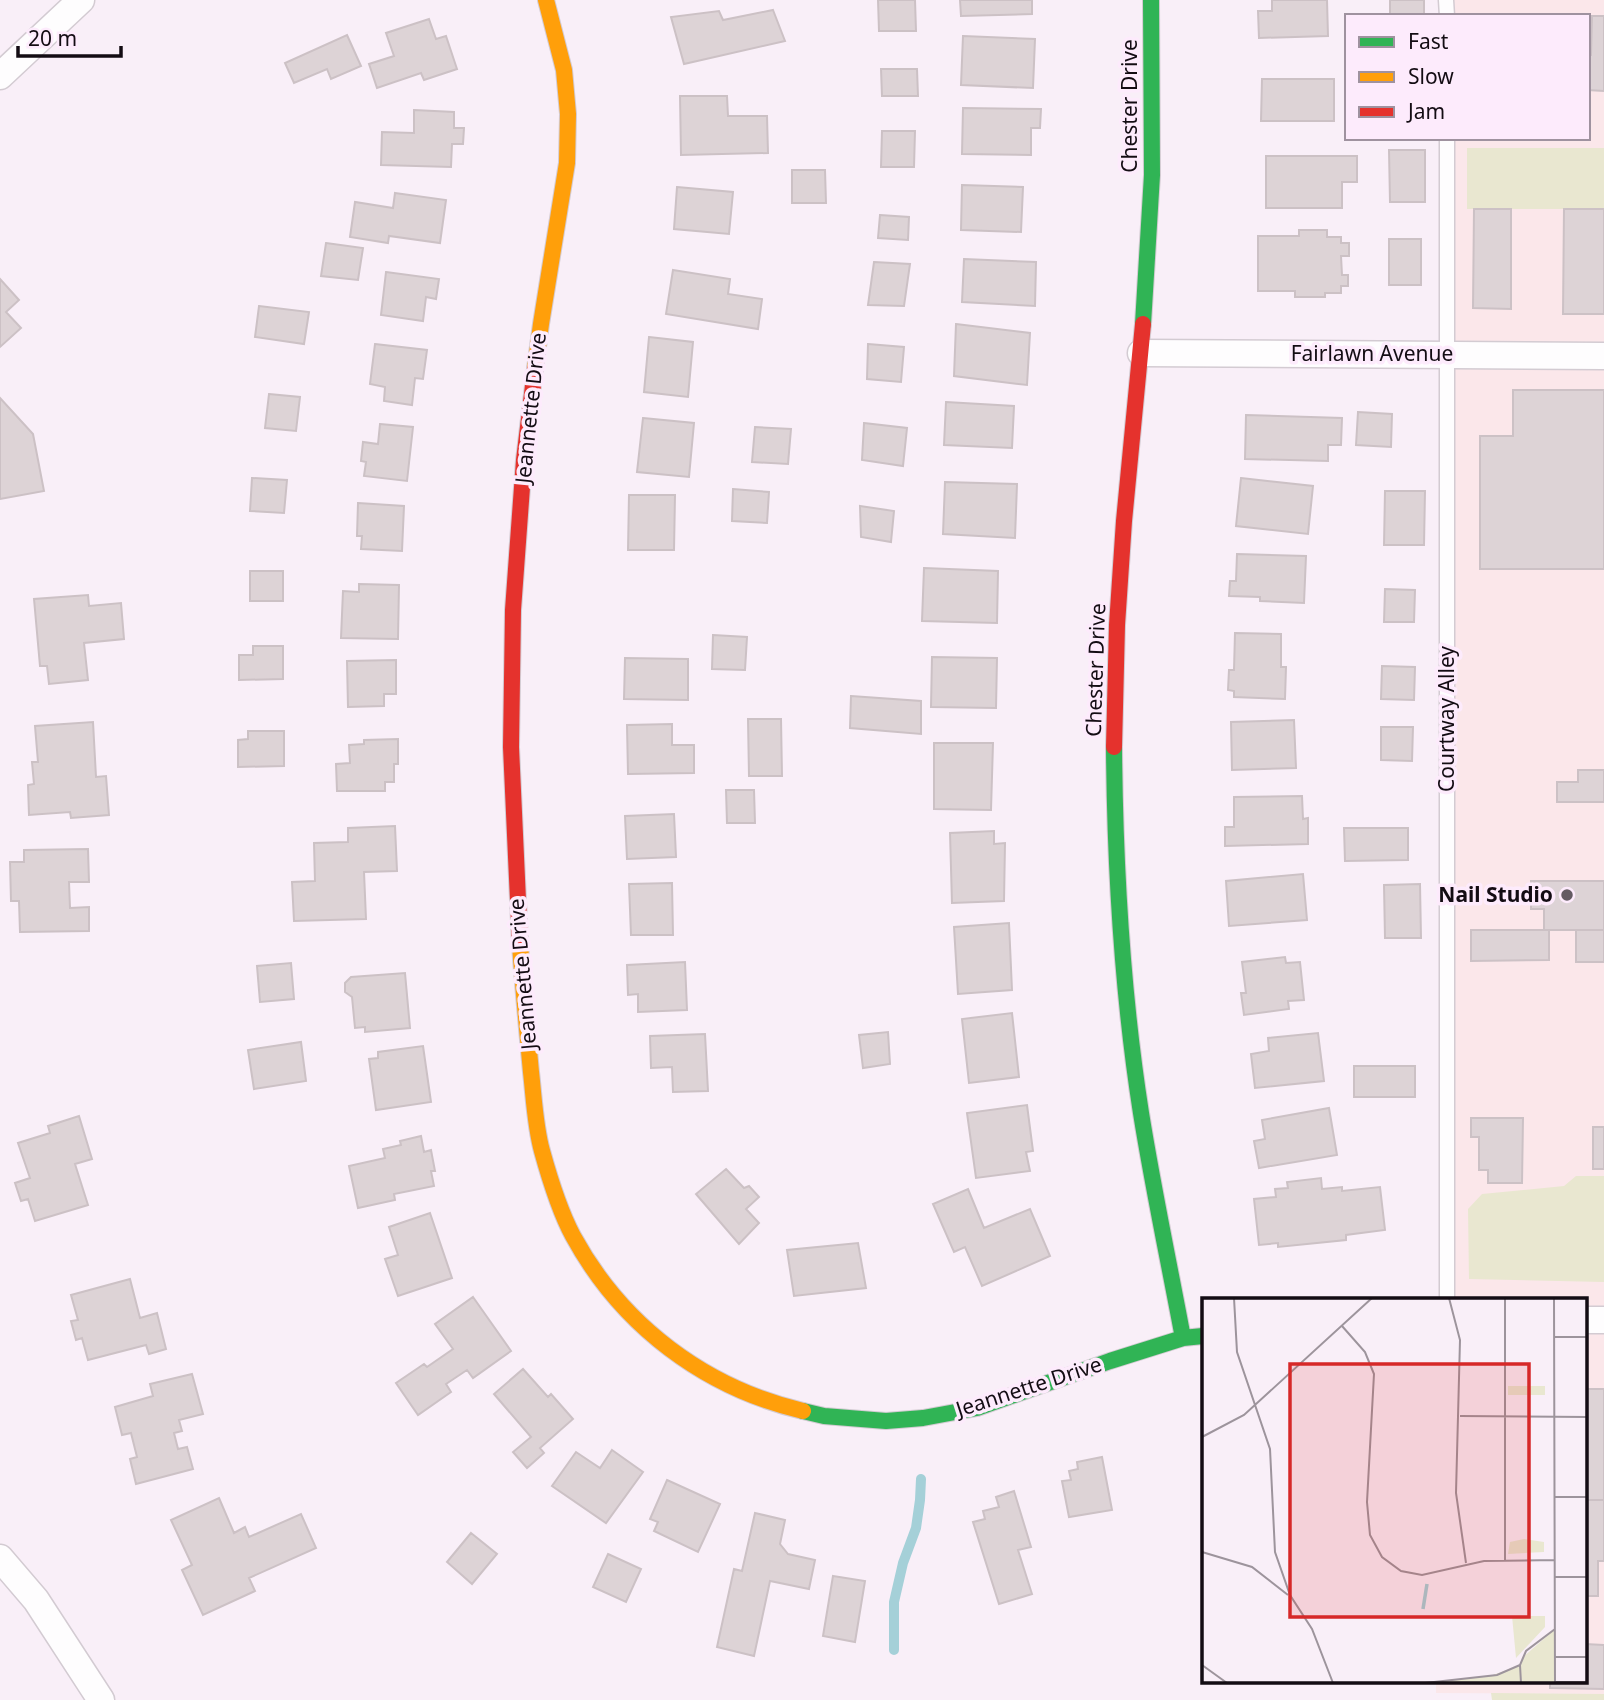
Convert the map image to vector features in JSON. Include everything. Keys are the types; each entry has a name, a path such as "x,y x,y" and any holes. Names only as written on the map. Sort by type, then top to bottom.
{"street":[{"path":"0,76 81,0"},
{"name":"Jeannette Drive","path":"545,0 564,70 568,114 567,163 541,324 524,460 513,610 511,747 517,927 535,1112 541,1149 560,1207 573,1235 592,1267 618,1301 677,1354 714,1378 747,1394 824,1416 886,1421 923,1418 977,1408 1110,1361 1183,1338 1202,1336"},
{"name":"Chester Drive","path":"1151,0 1152,175 1117,625 1114,748 1117,865 1126,990 1141,1113 1183,1338"},
{"name":"Fairlawn Avenue","path":"1140,353 1604,356"},
{"path":"1586,1320 1604,1320"},
{"path":"0,1558 36,1600 101,1700"}],"lane":[{"name":"Courtway Alley","path":"1447,140 1447,1298"}],"shaded area":[{"path":"1446,0 1604,0 1604,1694 1436,1693 1436,1682 1586,1682 1586,1298 1447,1298 1447,140 1590,140 1590,14 1447,14"},
{"path":"1467,148 1604,148 1604,209 1467,209"},
{"path":"1576,1176 1604,1176 1604,1282 1469,1279 1468,1209 1482,1194 1564,1186"},
{"path":"1491,1693 1604,1694 1604,1700 1492,1700"}],"building":[{"path":"878,0 915,0 916,31 879,31"},
{"path":"960,0 1032,0 1032,14 961,16"},
{"path":"1272,0 1327,0 1328,36 1259,38 1258,11 1272,11"},
{"path":"1390,0 1424,0 1424,14 1390,14"},
{"path":"773,10 785,41 684,64 671,17 719,11 723,20"},
{"path":"1592,16 1604,16 1604,91 1590,90"},
{"path":"429,19 436,39 446,36 457,69 424,80 421,73 377,88 369,64 394,56 386,33"},
{"path":"347,35 361,66 331,79 327,69 294,83 285,63"},
{"path":"963,36 1035,39 1033,88 961,85"},
{"path":"881,69 917,69 918,96 882,96"},
{"path":"1262,79 1334,79 1334,121 1261,121"},
{"path":"680,96 727,96 728,116 767,116 768,153 681,155"},
{"path":"963,108 1041,109 1040,128 1031,128 1031,155 962,154"},
{"path":"414,110 454,112 454,128 464,128 463,144 452,144 451,167 381,165 382,132 414,133"},
{"path":"882,131 915,131 914,167 881,167"},
{"path":"1389,150 1425,150 1425,202 1390,202"},
{"path":"1266,156 1357,156 1357,182 1342,182 1342,208 1266,208"},
{"path":"792,170 825,170 826,203 792,203"},
{"path":"962,185 1023,187 1021,232 961,230"},
{"path":"677,187 733,192 729,234 674,229"},
{"path":"395,193 446,200 440,243 389,236 388,243 350,237 355,202 393,208"},
{"path":"1474,209 1511,209 1511,309 1473,308"},
{"path":"1564,209 1604,209 1604,314 1563,314"},
{"path":"880,215 909,217 908,240 878,238"},
{"path":"1299,230 1327,230 1327,237 1341,237 1341,243 1349,243 1349,256 1341,256 1342,275 1348,275 1348,286 1341,286 1341,293 1325,293 1325,297 1295,297 1295,291 1258,291 1258,236 1299,236"},
{"path":"1389,239 1421,239 1421,285 1389,285"},
{"path":"326,243 363,248 358,280 321,276"},
{"path":"964,259 1036,262 1035,306 962,302"},
{"path":"874,262 910,264 904,306 868,305"},
{"path":"673,270 730,279 728,294 762,299 758,329 666,314"},
{"path":"386,272 439,279 436,299 426,297 423,321 381,315"},
{"path":"0,279 19,300 6,312 21,328 0,347"},
{"path":"259,306 309,312 304,344 255,337"},
{"path":"956,324 1030,333 1027,385 954,376"},
{"path":"649,337 693,342 688,397 644,392"},
{"path":"375,344 427,350 423,379 415,378 412,405 384,401 385,387 370,384"},
{"path":"868,344 904,347 901,382 867,379"},
{"path":"1513,390 1604,390 1604,569 1480,569 1480,436 1513,436"},
{"path":"269,394 300,397 296,431 265,428"},
{"path":"0,398 33,434 44,491 0,499"},
{"path":"946,402 1014,406 1012,448 944,445"},
{"path":"1358,412 1392,414 1391,447 1356,445"},
{"path":"1246,415 1342,418 1341,445 1328,445 1328,461 1245,459"},
{"path":"643,418 694,423 689,477 637,472"},
{"path":"864,423 907,428 903,466 862,460"},
{"path":"380,424 413,427 407,481 364,476 366,462 361,461 363,442 378,444"},
{"path":"755,427 791,429 788,464 752,462"},
{"path":"252,478 287,480 284,513 250,511"},
{"path":"1241,478 1313,486 1308,534 1236,526"},
{"path":"945,482 1017,484 1015,538 943,534"},
{"path":"733,489 769,492 767,523 732,521"},
{"path":"1385,491 1425,491 1424,545 1384,545"},
{"path":"629,495 675,495 674,550 628,550"},
{"path":"358,503 404,506 402,551 361,549 362,536 357,536"},
{"path":"860,506 894,511 891,542 861,537"},
{"path":"1237,554 1306,556 1304,603 1229,596 1230,581 1236,581"},
{"path":"924,568 998,571 997,623 922,621"},
{"path":"250,571 283,571 283,601 250,601"},
{"path":"359,584 399,585 398,639 341,638 343,591 359,592"},
{"path":"1385,589 1415,590 1414,622 1384,622"},
{"path":"88,595 89,606 121,603 124,639 84,643 88,680 49,684 47,666 40,666 34,599"},
{"path":"1235,633 1281,634 1281,667 1286,667 1285,699 1234,697 1234,691 1228,690 1229,670 1234,670"},
{"path":"713,635 747,637 745,670 712,669"},
{"path":"253,646 283,646 283,679 239,680 239,655 253,655"},
{"path":"932,657 997,658 996,708 931,707"},
{"path":"625,658 688,659 688,700 624,699"},
{"path":"396,660 396,694 384,694 384,706 348,707 347,661"},
{"path":"1382,666 1415,667 1414,700 1381,699"},
{"path":"851,696 921,701 921,734 850,728"},
{"path":"748,719 781,719 782,776 749,776"},
{"path":"1294,720 1296,768 1232,770 1231,722"},
{"path":"93,722 96,777 106,776 109,815 71,818 70,812 29,815 28,785 34,784 32,762 38,762 35,726"},
{"path":"672,724 672,745 694,745 694,773 628,774 627,725"},
{"path":"1381,727 1413,727 1412,761 1381,760"},
{"path":"248,731 284,731 284,766 238,767 238,740 248,739"},
{"path":"398,739 398,764 394,764 394,782 385,782 385,791 337,791 336,764 350,763 349,745 364,744 364,740"},
{"path":"934,743 993,743 991,810 934,809"},
{"path":"1578,770 1604,770 1604,802 1557,802 1557,782 1578,782"},
{"path":"726,790 754,790 755,823 727,823"},
{"path":"1302,796 1303,819 1308,818 1308,844 1225,846 1225,827 1234,827 1234,797"},
{"path":"674,814 676,857 627,859 625,816"},
{"path":"395,826 397,871 364,872 366,919 294,921 292,882 315,881 314,843 348,842 348,828"},
{"path":"1344,828 1408,828 1408,860 1345,861"},
{"path":"994,831 994,844 1005,843 1004,901 952,903 950,833"},
{"path":"88,849 89,882 69,882 70,908 89,907 89,931 20,932 19,901 11,901 10,862 24,862 24,850"},
{"path":"1303,874 1307,920 1229,926 1226,881"},
{"name":"Nail Studio","path":"1531,881 1604,881 1604,930 1544,930 1544,909 1531,909"},
{"path":"672,883 673,935 631,935 629,884"},
{"path":"1420,884 1421,938 1385,938 1384,885"},
{"path":"1009,923 1012,990 958,994 954,927"},
{"path":"1471,930 1549,930 1549,960 1471,961"},
{"path":"1576,930 1604,930 1604,962 1576,962"},
{"path":"1285,957 1286,963 1300,962 1304,1000 1288,1001 1289,1009 1244,1015 1241,993 1246,993 1242,962"},
{"path":"685,962 687,1010 638,1012 638,994 628,995 627,965"},
{"path":"291,963 294,999 260,1002 257,966"},
{"path":"405,973 410,1028 365,1032 365,1027 355,1028 352,997 345,992 345,983 351,977"},
{"path":"1012,1013 1019,1077 969,1083 962,1019"},
{"path":"888,1032 890,1064 863,1068 859,1035"},
{"path":"1318,1033 1324,1081 1255,1088 1251,1054 1269,1051 1268,1038"},
{"path":"705,1034 708,1091 673,1092 672,1067 651,1068 650,1036"},
{"path":"301,1042 306,1081 254,1089 248,1050"},
{"path":"423,1046 431,1102 376,1110 369,1059 378,1058 378,1052"},
{"path":"1354,1066 1415,1066 1415,1097 1354,1097"},
{"path":"1027,1105 1033,1151 1026,1152 1030,1171 976,1178 967,1113"},
{"path":"1329,1108 1337,1155 1259,1168 1254,1141 1265,1139 1262,1120"},
{"path":"79,1116 92,1159 75,1164 88,1205 35,1221 28,1199 21,1201 15,1183 30,1178 18,1143 50,1133 48,1126"},
{"path":"1471,1118 1523,1118 1522,1183 1488,1183 1488,1170 1479,1170 1479,1137 1471,1137"},
{"path":"1593,1127 1604,1127 1604,1169 1593,1169"},
{"path":"421,1136 424,1152 431,1150 435,1171 431,1171 434,1186 394,1194 395,1200 358,1208 349,1166 385,1158 383,1149"},
{"path":"726,1169 744,1188 749,1186 759,1197 746,1209 759,1223 739,1244 696,1194"},
{"path":"1321,1178 1322,1189 1342,1187 1342,1191 1380,1187 1385,1230 1346,1235 1346,1240 1278,1247 1278,1243 1259,1245 1254,1199 1276,1197 1275,1189 1288,1188 1287,1182"},
{"path":"968,1189 984,1228 1030,1209 1050,1256 982,1286 965,1247 954,1252 933,1204"},
{"path":"430,1213 452,1278 398,1296 385,1259 398,1255 389,1227"},
{"path":"858,1243 866,1288 794,1296 787,1250"},
{"path":"130,1279 140,1318 157,1313 166,1349 149,1354 146,1345 88,1360 82,1338 76,1340 71,1321 78,1320 71,1295"},
{"path":"473,1297 511,1351 473,1378 467,1370 446,1384 451,1392 418,1415 396,1383 424,1364 427,1367 453,1349 435,1324"},
{"path":"523,1369 548,1397 551,1394 573,1419 540,1448 544,1453 527,1468 513,1452 531,1437 494,1394"},
{"path":"192,1374 203,1414 179,1420 182,1431 174,1433 178,1449 187,1447 193,1469 136,1484 130,1459 137,1457 131,1433 122,1435 115,1407 153,1396 150,1384"},
{"path":"1586,1389 1604,1389 1604,1500 1586,1500"},
{"path":"612,1450 643,1472 606,1523 552,1486 576,1452 600,1468"},
{"path":"1102,1457 1112,1510 1069,1517 1062,1481 1071,1480 1069,1471 1078,1469 1077,1462"},
{"path":"667,1480 720,1504 698,1552 654,1531 658,1522 650,1519"},
{"path":"1014,1491 1031,1547 1018,1550 1032,1594 999,1604 973,1522 985,1519 983,1511 999,1507 996,1497"},
{"path":"219,1498 234,1533 245,1527 249,1537 301,1514 316,1548 249,1578 255,1591 203,1615 182,1570 192,1565 171,1520"},
{"path":"1586,1500 1604,1500 1604,1561 1598,1561 1598,1596 1586,1596"},
{"path":"755,1513 785,1520 780,1544 788,1554 815,1560 809,1589 770,1581 754,1656 717,1647 734,1569 742,1571"},
{"path":"471,1533 497,1554 472,1584 447,1562"},
{"path":"608,1554 641,1569 626,1602 593,1587"},
{"path":"833,1576 865,1581 855,1642 823,1636"},
{"path":"1586,1644 1604,1645 1604,1689 1550,1688 1550,1682 1586,1682"}],"waterway":[{"path":"894,1650 894,1602 903,1563 916,1528 921,1479"}],"traffic: fast":[{"path":"1143,324 1152,175 1151,0"},
{"path":"1114,747 1118,885 1134,1068 1183,1338"},
{"path":"803,1411 824,1416 886,1421 923,1418 977,1408 1110,1361 1183,1338 1202,1336"}],"traffic: slow":[{"path":"535,369 567,163 568,114 564,70 546,0"},
{"path":"520,944 538,1132 555,1195 573,1236 616,1298 641,1325 670,1349 733,1387 767,1401 803,1411"}],"traffic: jam":[{"path":"1114,747 1117,625 1124,521 1143,324"},
{"path":"520,944 511,747 513,610 524,460 535,369"}],"place":[{"name":"Nail Studio","path":"1567,895"}]}
